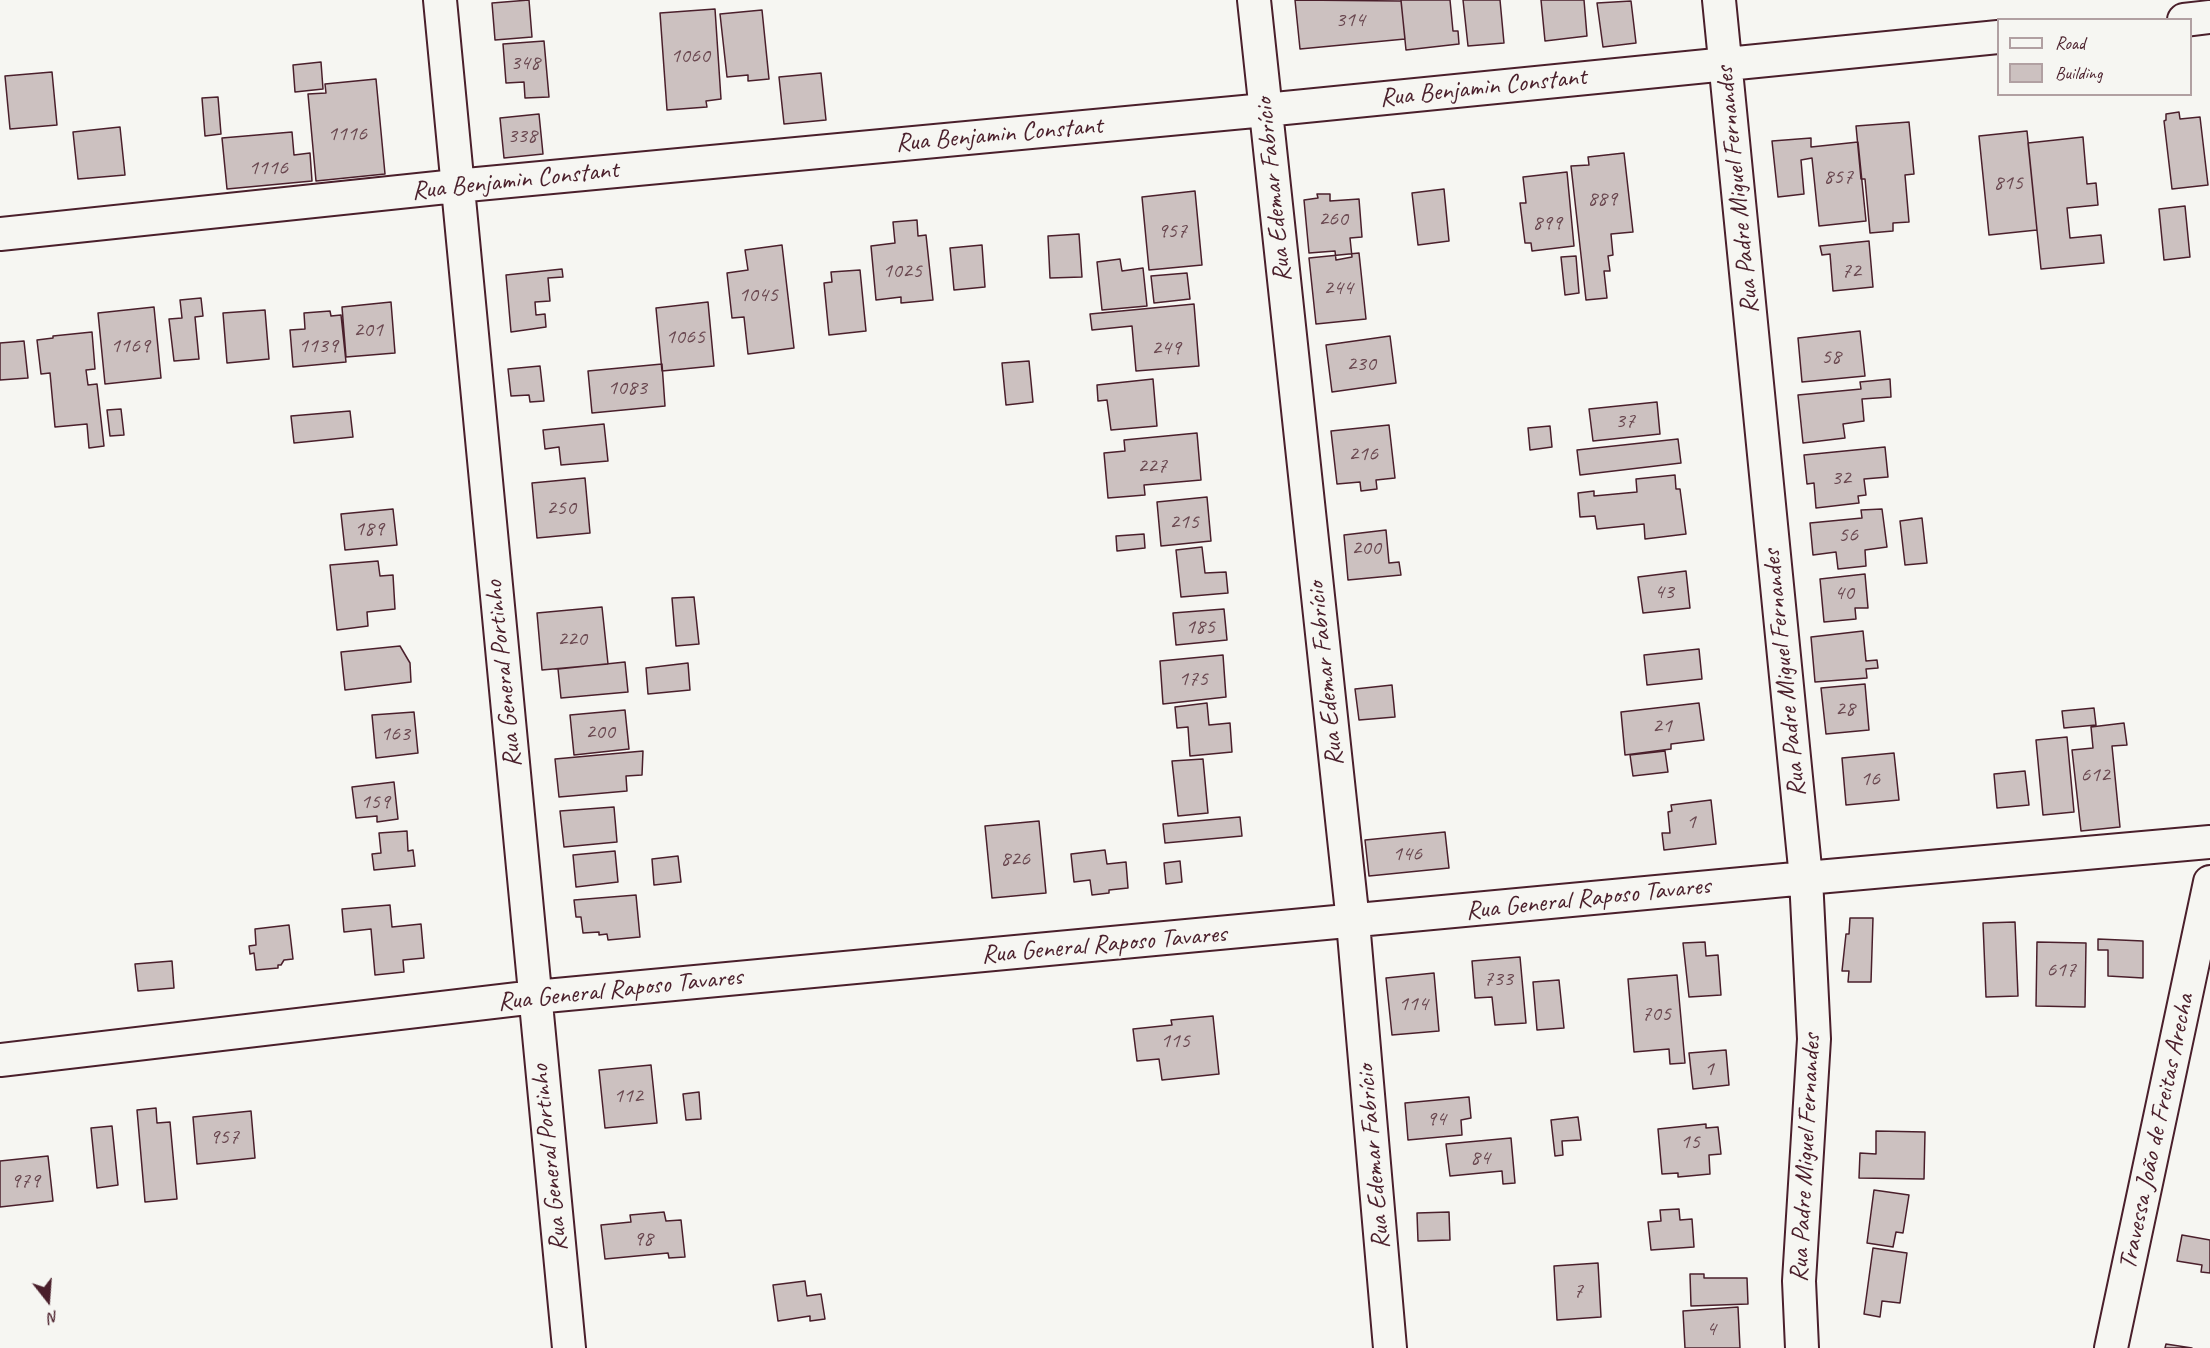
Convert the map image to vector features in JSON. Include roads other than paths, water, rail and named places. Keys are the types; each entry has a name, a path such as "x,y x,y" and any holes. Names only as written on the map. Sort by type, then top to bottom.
{"street":[{"name":"Rua General Portinho","path":"440,0 569,1348"},
{"name":"Rua Edemar Fabrício","path":"1254,0 1353,922 1390,1348"},
{"name":"Rua Padre Miguel Fernandes","path":"1719,0 1806,878 1814,1039 1799,1281 1802,1348"},
{"path":"2192,19 2210,17"},
{"name":"Rua Benjamin Constant","path":"0,234 456,186 1265,110 1997,37"},
{"name":"Rua General Raposo Tavares","path":"0,1060 535,997 2210,842"},
{"name":"Travessa João de Freitas Arecha","path":"2111,1348 2210,882"}]}
